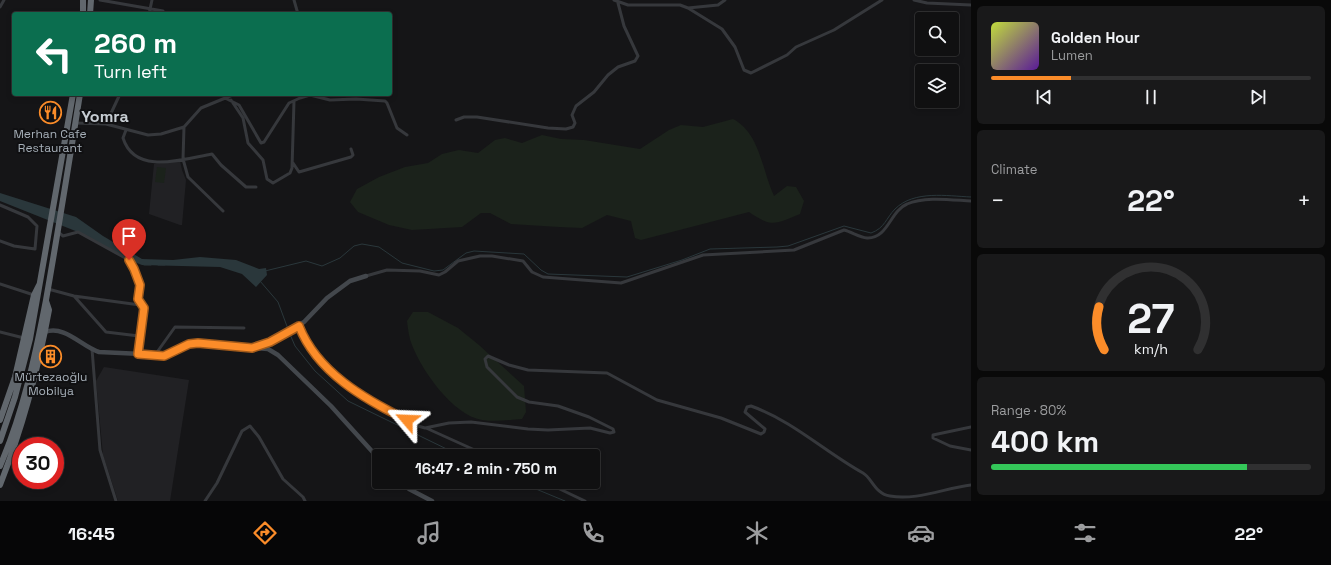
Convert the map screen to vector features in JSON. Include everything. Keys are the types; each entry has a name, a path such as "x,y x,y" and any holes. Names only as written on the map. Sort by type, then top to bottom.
{"highway":[{"path":"83,0 83,12"},
{"path":"90,12 91,0"},
{"path":"0,441 26,358 49,239 56,188 73,96"},
{"path":"0,466 28,386 57,239 80,96"},
{"path":"0,420 14,377 34,295 42,278"},
{"path":"0,486 22,424 45,332 49,310 46,300"}],"street":[{"path":"0,7 4,0"},
{"path":"100,0 163,11"},
{"path":"149,12 152,0"},
{"path":"294,0 297,12"},
{"path":"614,0 618,3 628,5 680,5 688,8 722,29 735,47 744,70 751,73 787,55 796,47 834,30 882,0"},
{"path":"688,8 718,5 725,0"},
{"path":"914,0 927,3 971,5"},
{"path":"456,120 464,117 477,117 566,130 574,127 575,123 572,115 576,106 594,92 608,75 618,66 635,61 638,56 624,26 618,3"},
{"path":"106,124 119,96"},
{"path":"75,123 106,124 140,134 155,135 184,127 201,108 230,96"},
{"path":"225,98 239,105 261,143 264,142 289,103 310,96 330,100 382,100 387,103 397,128 407,135"},
{"path":"230,100 243,118 248,143 263,160 267,179 273,183 290,173 293,163 294,101"},
{"path":"184,127 183,159 188,177 223,211"},
{"path":"126,130 123,138 124,142 139,157 158,163 212,154 246,187 256,187"},
{"path":"293,163 299,172 351,157 353,155 351,149"},
{"path":"252,348 298,327 327,298 350,281 387,270 420,272 438,275 445,272 458,261 480,256 492,256 523,261 532,272 543,277 621,283 703,255 794,250 844,230 862,237 876,236 884,231 899,209 908,203 936,199 971,201"},
{"path":"0,205 28,217 37,226 35,249 14,246 0,241"},
{"path":"58,231 63,236 78,232 129,260 140,285 138,299 140,306 144,308 139,336 138,354"},
{"path":"0,284 34,295"},
{"path":"48,289 74,296 140,306"},
{"path":"74,296 106,332 139,336"},
{"path":"155,355 175,327 244,328"},
{"path":"298,327 305,341 316,357 373,404 472,449"},
{"path":"45,332 60,331 99,352 164,356 189,344 198,343 268,349 278,355 331,406 372,451"},
{"path":"0,332 24,338"},
{"path":"92,349 100,450 116,501"},
{"path":"425,428 449,423 471,422 528,429 548,430 590,428 610,433 614,432 613,429 589,417 558,406 529,402 517,397 487,367 485,359 486,356 488,356 509,365 528,370 607,374 657,400 721,418 761,434 764,430 745,412 747,407 751,406 786,421 822,448 864,474 871,483 888,496 902,498 971,485"},
{"path":"205,501 217,483 242,431 250,426 259,437 283,479 303,497 305,501"},
{"path":"971,427 933,435 936,440 950,446 971,450"},
{"path":"409,489 432,501"},
{"path":"560,489 585,501"}],"shaded area":[{"path":"733,119 742,125 755,143 774,196 787,186 796,187 804,201 800,214 774,223 763,220 749,212 641,240 635,238 631,221 607,215 582,228 511,224 490,213 481,213 462,227 412,230 389,225 358,212 350,202 357,189 379,177 405,167 428,163 442,154 459,150 478,153 495,140 505,138 522,143 542,135 561,139 584,140 640,149 669,130 681,125 703,127"},
{"path":"180,161 186,180 182,225 149,214 154,164"},
{"path":"157,167 166,168 164,183 155,182"},
{"path":"0,193 76,217 103,236 142,259 173,260 200,257 236,260 259,269 266,268 267,275 256,287 242,274 220,267 142,265 129,260 78,232 0,201"},
{"path":"413,312 428,312 458,328 524,386 526,412 522,419 497,421 482,420 460,410 450,401 431,379 412,345 407,321"},
{"path":"104,367 189,380 170,501 118,501 103,455 96,381"}],"waterway":[{"path":"265,271 306,261 322,266 340,258 354,246 362,244 379,247 402,263 434,271 443,270 466,253 474,251 524,254 541,270 548,274 627,277 682,260 710,249 788,246 844,226 871,233 882,226 895,209 912,199 941,195 971,197"},
{"path":"144,265 151,265"},
{"path":"158,265 165,265"},
{"path":"260,281 278,302 288,329"},
{"path":"289,332 295,346 315,371 348,401 447,449"},
{"path":"536,489 565,501"}],"place":[{"name":"Merhan Cafe Restaurant","path":"50,113"},
{"name":"Mürtezaoğlu Mobilya","path":"51,356"}],"district":[{"name":"Yomra","path":"105,116"}],"route":[{"path":"129,260 140,285 138,299 140,306 144,308 139,336 138,354 164,356 189,344 198,343 252,348 270,342 299,326 305,341 316,357 347,384 373,404 407,420"}]}
